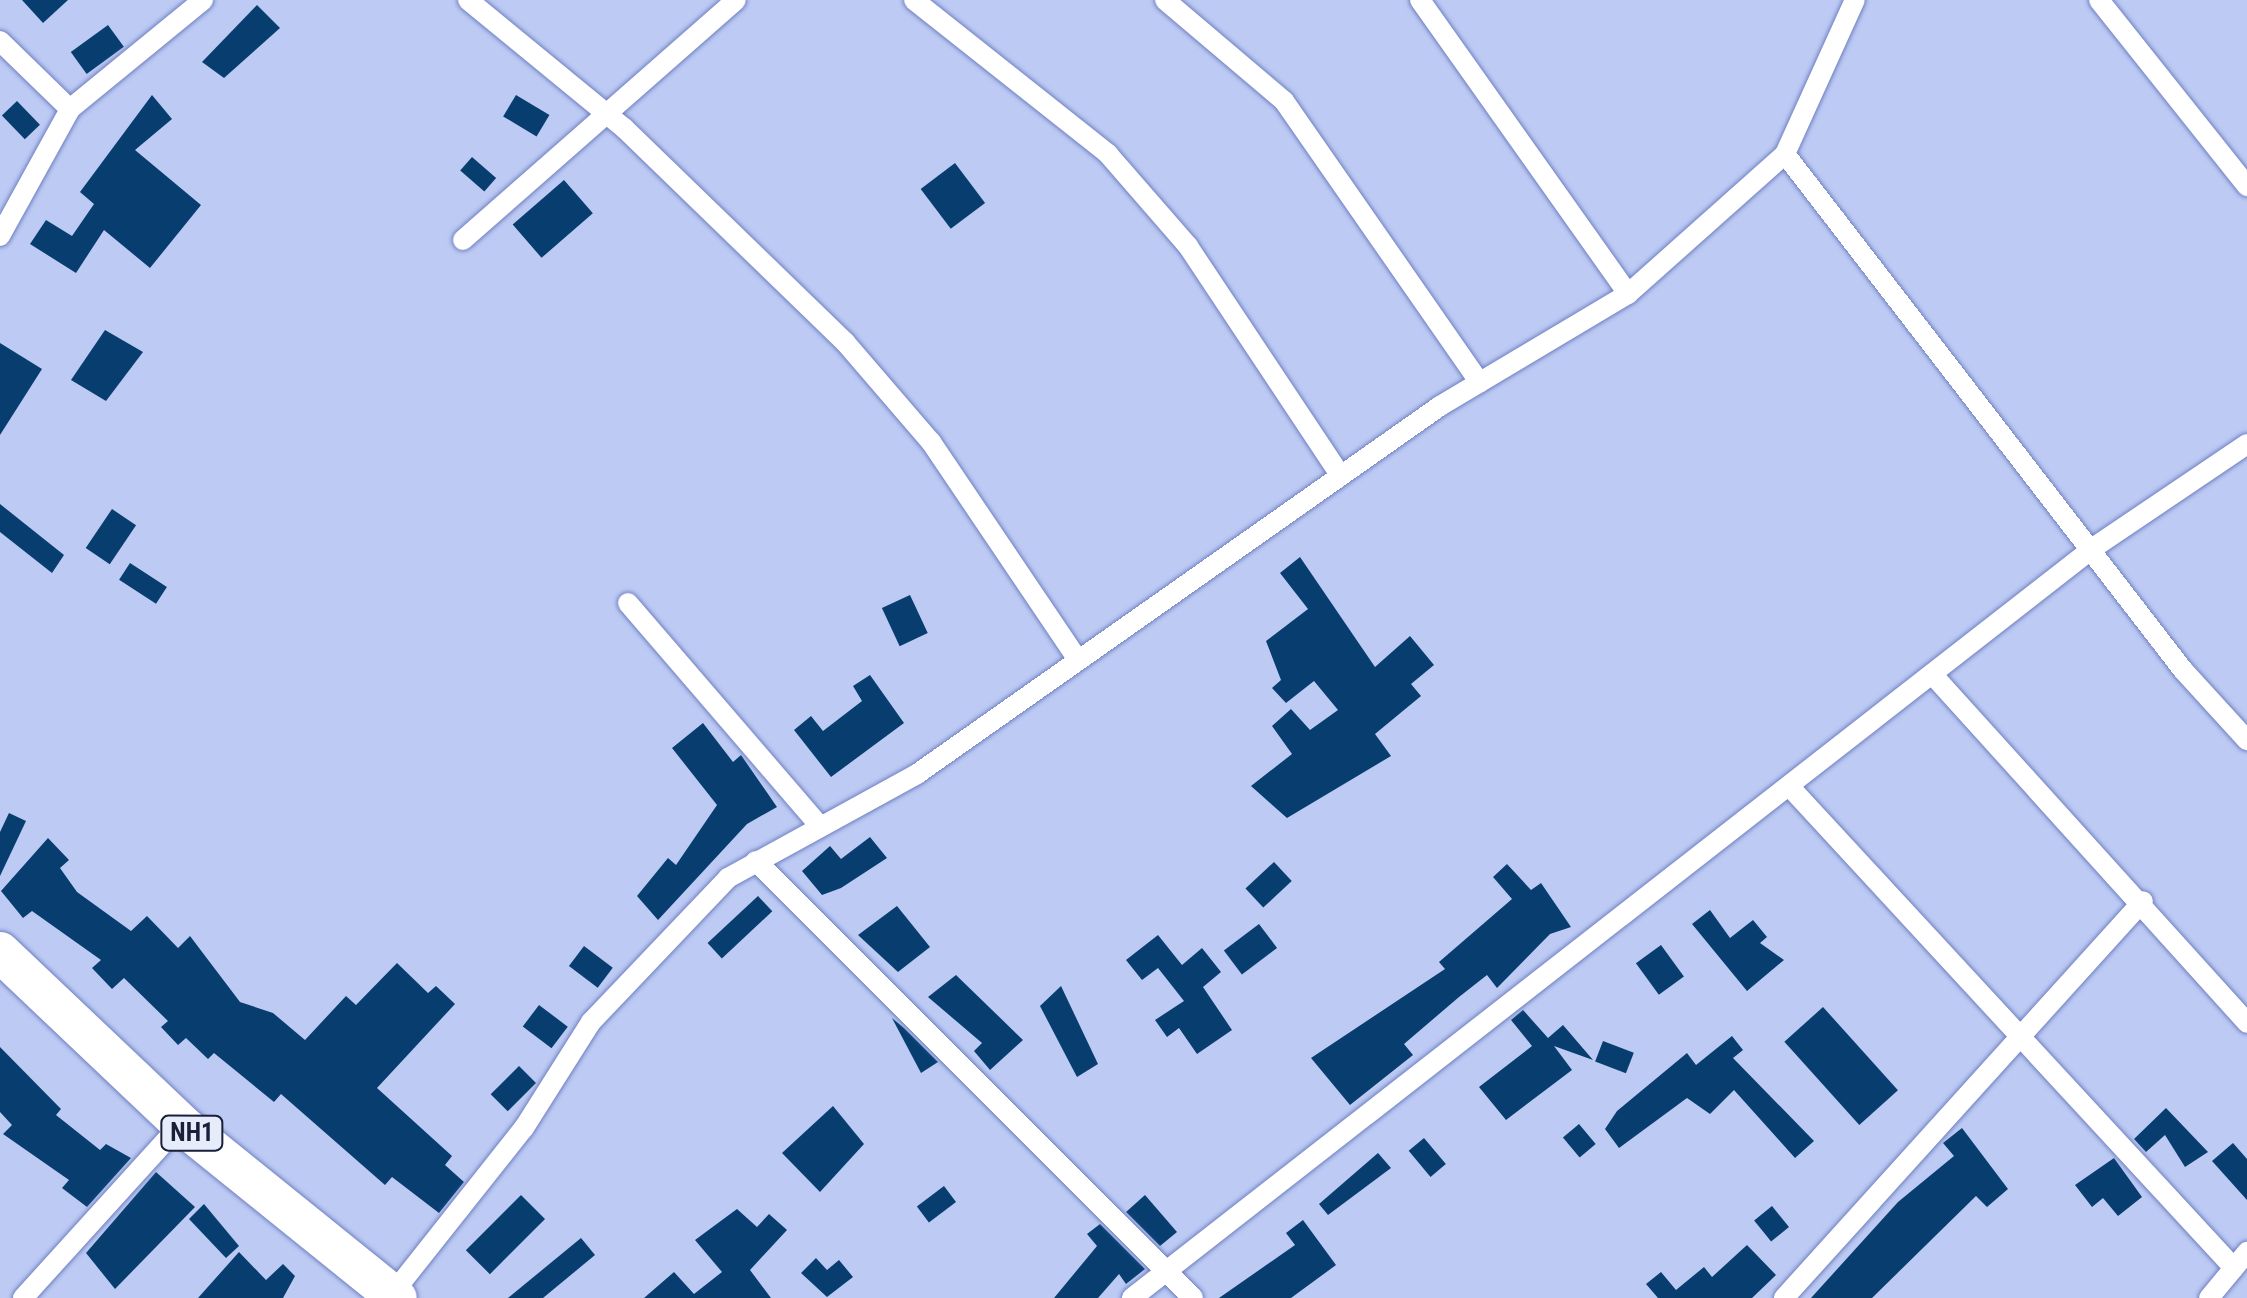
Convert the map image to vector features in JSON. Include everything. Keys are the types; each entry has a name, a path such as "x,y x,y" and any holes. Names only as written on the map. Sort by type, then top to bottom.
{"highway":[{"name":"NH1","path":"0,952 181,1124 395,1296"}],"street":[{"path":"0,236 70,109 202,0"},
{"path":"468,0 608,117 845,342 931,442 1076,656"},
{"path":"463,240 608,117 736,0"},
{"path":"914,0 1108,154 1188,246 1340,474"},
{"path":"1165,0 1284,102 1480,382"},
{"path":"1420,0 1628,294"},
{"path":"395,1296 524,1128 591,1022 728,878 817,824 918,774 1076,656 1340,474 1480,382 1628,294 1785,154 1855,0"},
{"path":"2099,0 2244,177"},
{"path":"0,41 70,109"},
{"path":"1785,154 2247,740"},
{"path":"1132,1298 2093,548 2243,453"},
{"path":"628,602 817,824"},
{"path":"1932,674 2143,901 2247,1023"},
{"path":"1789,786 2019,1044 2132,1150 2240,1260 2209,1298"},
{"path":"756,861 1170,1268 1193,1298"},
{"path":"1784,1298 2019,1044 2143,901"},
{"path":"23,1298 181,1124"}],"building":[{"path":"22,0 68,0 43,23"},
{"path":"257,5 280,28 224,78 202,62"},
{"path":"108,25 124,47 87,74 71,52"},
{"path":"152,95 172,119 135,150 201,205 150,268 104,230 76,273 30,244 46,220 72,236 94,204 80,192"},
{"path":"516,95 549,115 537,137 503,116"},
{"path":"17,101 40,125 25,139 2,116"},
{"path":"472,157 496,178 484,192 460,171"},
{"path":"955,163 985,203 951,229 921,189"},
{"path":"564,180 593,213 542,258 513,225"},
{"path":"105,330 143,352 106,401 71,380"},
{"path":"0,343 42,369 0,435"},
{"path":"0,504 64,555 52,573 0,532"},
{"path":"112,509 136,525 110,564 86,548"},
{"path":"1300,557 1375,667 1410,636 1434,665 1411,684 1421,696 1375,734 1391,756 1287,818 1251,786 1292,754 1272,726 1291,709 1310,730 1338,710 1314,681 1286,703 1272,688 1281,680 1266,641 1308,609 1280,573"},
{"path":"130,563 167,587 156,604 119,580"},
{"path":"910,595 928,633 900,646 882,608"},
{"path":"870,675 904,723 831,777 794,730 811,716 823,731 862,701 853,686"},
{"path":"703,723 733,762 741,755 777,807 747,824 658,920 637,896 668,858 676,865 717,805 672,748"},
{"path":"9,813 26,821 0,876 0,832"},
{"path":"870,837 887,858 841,888 822,895 802,871 830,846 841,859"},
{"path":"48,838 69,860 60,868 77,892 131,931 147,916 178,948 190,936 240,1002 273,1013 305,1040 346,996 356,1005 397,963 428,993 436,986 455,1004 377,1088 452,1156 445,1165 464,1182 439,1213 392,1177 385,1185 281,1094 274,1102 214,1053 208,1059 186,1038 178,1045 161,1027 168,1021 124,978 112,989 92,968 101,960 32,911 23,918 1,891"},
{"path":"1274,862 1292,881 1263,908 1245,889"},
{"path":"1507,864 1531,890 1541,883 1571,927 1550,934 1497,988 1487,975 1459,997 1404,1044 1413,1055 1350,1105 1311,1058 1445,969 1439,962 1512,899 1493,877"},
{"path":"758,896 772,911 722,958 708,943"},
{"path":"897,906 930,947 898,972 858,935"},
{"path":"1710,910 1730,938 1753,920 1767,937 1760,943 1784,960 1747,991 1692,924"},
{"path":"1259,924 1277,948 1242,974 1224,950"},
{"path":"1158,935 1182,965 1202,948 1221,972 1203,987 1232,1030 1197,1054 1179,1028 1167,1037 1155,1020 1184,1001 1158,968 1142,980 1126,960"},
{"path":"1661,945 1684,977 1659,995 1636,963"},
{"path":"584,946 613,968 598,988 569,966"},
{"path":"956,975 1023,1040 990,1070 974,1051 982,1043 928,997"},
{"path":"1061,986 1098,1064 1077,1077 1040,1006"},
{"path":"539,1005 568,1027 552,1048 523,1027"},
{"path":"1823,1007 1898,1090 1859,1125 1784,1042"},
{"path":"1523,1010 1548,1038 1563,1025 1593,1060 1554,1046 1572,1070 1506,1120 1479,1087 1532,1046 1511,1020"},
{"path":"892,1018 904,1028 938,1062 921,1073"},
{"path":"1732,1036 1743,1050 1733,1058 1814,1141 1795,1158 1734,1090 1710,1114 1687,1098 1619,1148 1605,1129 1617,1111 1687,1053 1696,1065"},
{"path":"1603,1041 1634,1053 1626,1073 1595,1062"},
{"path":"0,1047 61,1109 56,1115 100,1150 106,1144 131,1158 87,1207 62,1188 69,1180 3,1134 12,1125 0,1112"},
{"path":"519,1066 536,1083 508,1111 491,1094"},
{"path":"833,1106 864,1144 820,1192 782,1153"},
{"path":"2166,1108 2208,1152 2185,1167 2165,1135 2146,1152 2134,1139"},
{"path":"1579,1124 1596,1144 1580,1157 1563,1137"},
{"path":"1962,1128 2008,1189 1987,1207 1976,1196 1872,1298 1811,1298 1898,1202 1954,1156 1943,1143"},
{"path":"1424,1138 1446,1164 1431,1177 1409,1151"},
{"path":"2233,1143 2247,1159 2247,1200 2212,1161"},
{"path":"1378,1153 1391,1168 1328,1215 1319,1204"},
{"path":"2114,1158 2142,1197 2118,1216 2103,1198 2092,1207 2075,1185"},
{"path":"156,1172 195,1207 115,1289 86,1253"},
{"path":"944,1186 956,1202 929,1222 917,1206"},
{"path":"521,1195 545,1219 490,1274 466,1250"},
{"path":"1145,1195 1177,1232 1160,1246 1126,1212"},
{"path":"204,1204 239,1246 226,1258 189,1219"},
{"path":"1772,1206 1789,1227 1771,1241 1754,1220"},
{"path":"737,1209 757,1227 769,1214 787,1230 750,1270 771,1298 644,1298 674,1272 694,1294 722,1272 695,1240"},
{"path":"1303,1220 1336,1265 1291,1298 1219,1298 1295,1245 1286,1233"},
{"path":"1100,1224 1145,1269 1126,1284 1119,1274 1098,1298 1054,1298 1097,1246 1087,1234"},
{"path":"581,1238 595,1255 543,1298 508,1298"},
{"path":"1747,1245 1776,1275 1752,1298 1658,1298 1646,1284 1661,1272 1676,1290 1704,1267 1712,1277"},
{"path":"239,1252 266,1280 283,1264 295,1276 283,1298 198,1298"},
{"path":"816,1258 827,1270 839,1260 853,1277 827,1297 801,1273"}]}
